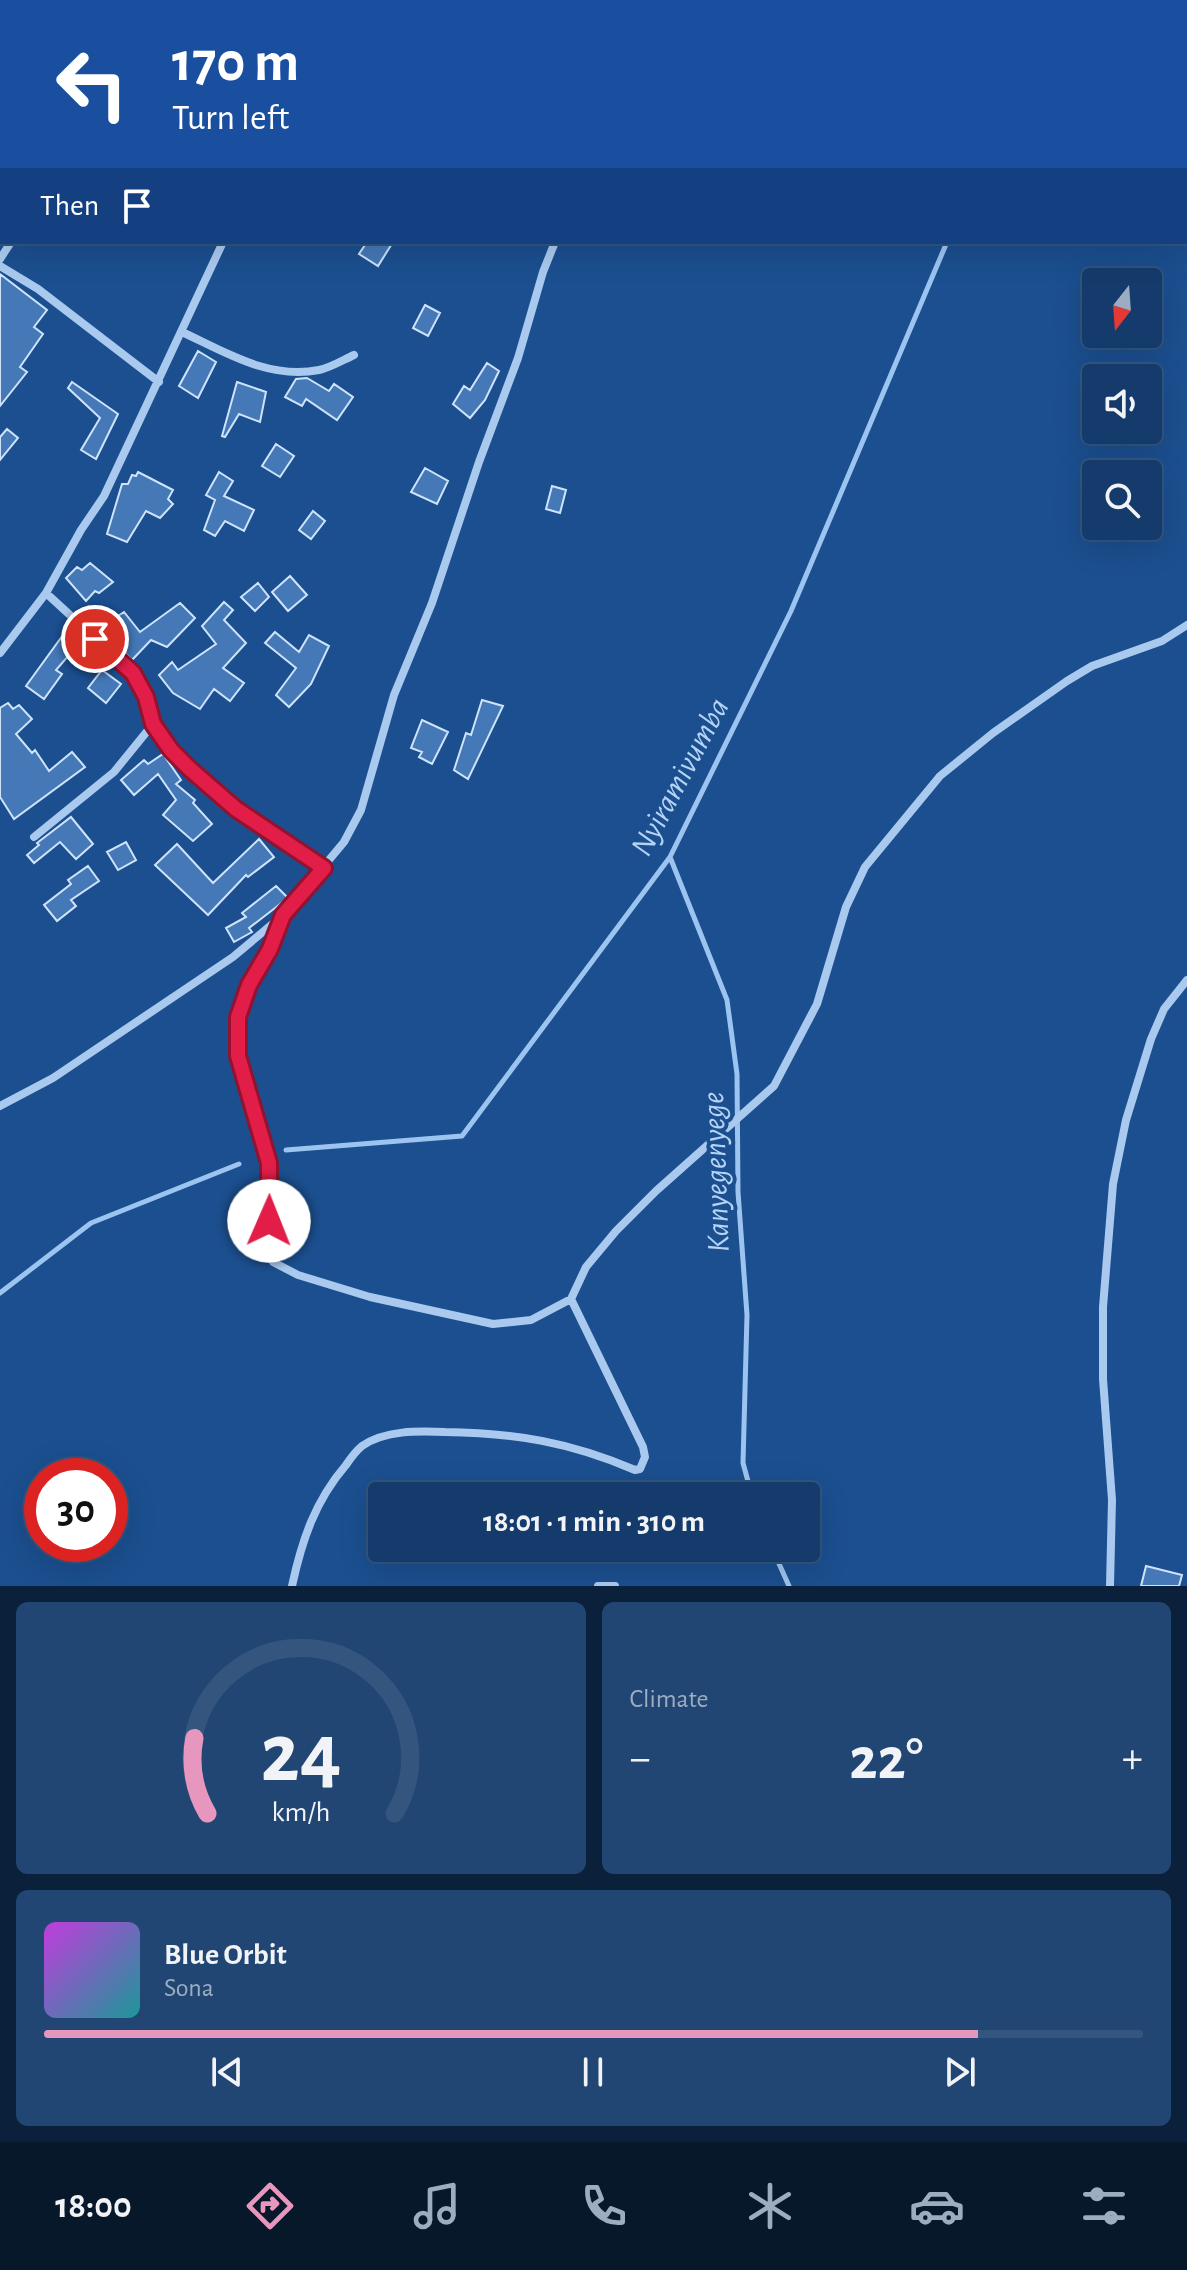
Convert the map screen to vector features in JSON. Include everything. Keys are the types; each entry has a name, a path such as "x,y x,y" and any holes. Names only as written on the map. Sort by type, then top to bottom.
{"street":[{"path":"0,653 46,593 104,496 222,244"},
{"path":"0,1106 53,1078 233,957 283,915 344,842 361,810 394,695 437,589 554,244"},
{"path":"0,266 38,289 159,382"},
{"path":"182,332 254,366 283,371 320,370 354,355"},
{"path":"46,593 133,673 146,697 153,724 171,750 236,809 324,868"},
{"path":"283,915 246,993 237,1031 244,1083 269,1163 268,1243 273,1262 298,1275 370,1297 493,1324 531,1320 571,1299 586,1267 616,1231 656,1191 774,1086 817,1004 846,907 865,867 940,776 993,733 1067,681 1092,666 1162,641 1187,625"},
{"path":"34,837 114,772 153,724"},
{"path":"1110,1586 1112,1500 1103,1379 1103,1307 1113,1184 1126,1120 1151,1039 1164,1009 1187,980"},
{"path":"292,1586 313,1511 360,1447 385,1435 422,1431 510,1434 578,1448 635,1470 640,1469 645,1457 643,1447 571,1299"},
{"path":"598,1586 615,1586"}],"building":[{"path":"366,244 392,244 378,266 359,254"},
{"path":"0,274 47,310 34,327 43,334 20,367 27,372 0,406"},
{"path":"425,305 440,313 428,336 413,328"},
{"path":"198,351 216,362 198,398 179,386"},
{"path":"487,363 499,371 485,400 470,418 453,404 464,386 470,390"},
{"path":"307,378 329,391 334,384 353,397 337,420 306,399 302,406 285,397 296,379"},
{"path":"72,382 118,414 96,459 81,450 100,418 68,388"},
{"path":"237,382 266,392 260,422 239,414 225,437 222,436"},
{"path":"7,429 18,438 0,460 0,437"},
{"path":"276,444 294,456 280,477 262,466"},
{"path":"425,468 448,481 437,504 411,492"},
{"path":"138,472 173,490 168,499 173,504 160,518 146,511 127,542 107,534 122,484 128,484 132,475 136,476"},
{"path":"219,472 233,481 224,496 254,510 244,531 225,521 215,536 204,530 215,500 206,495"},
{"path":"552,486 566,490 560,513 546,509"},
{"path":"313,511 325,521 311,539 299,530"},
{"path":"90,563 113,582 99,593 95,591 86,601 66,578 77,567 82,570"},
{"path":"290,576 307,595 288,611 272,592"},
{"path":"258,583 269,597 255,611 241,597"},
{"path":"224,602 233,610 224,620 246,643 223,668 244,683 230,701 214,689 200,709 173,693 159,675 172,662 178,670 216,644 202,626"},
{"path":"180,603 195,618 167,647 151,640 132,660 122,650 125,647 107,628 112,624 110,621 124,612 140,632"},
{"path":"275,632 299,652 309,635 329,646 311,684 289,707 276,695 296,668 265,643"},
{"path":"63,635 76,647 56,670 62,674 44,699 26,686"},
{"path":"102,670 121,684 106,703 88,688"},
{"path":"482,700 503,706 468,779 454,770 466,733 471,735"},
{"path":"8,703 13,709 19,705 32,719 16,734 32,753 35,750 49,771 72,752 85,767 14,819 0,797 0,708"},
{"path":"422,720 448,732 432,764 419,757 422,752 411,748"},
{"path":"163,754 181,780 176,784 195,800 193,803 212,824 193,841 163,815 176,800 158,774 134,795 121,780 144,760 148,764"},
{"path":"71,817 93,844 76,859 60,842 34,863 27,855 39,845 37,843"},
{"path":"259,839 274,857 248,877 246,875 208,915 155,865 177,844 213,883"},
{"path":"126,842 136,860 118,870 107,852"},
{"path":"88,866 99,881 71,900 76,906 57,921 44,905 71,884 68,880"},
{"path":"276,886 288,898 249,928 252,932 234,942 226,928 246,917 242,913"},
{"path":"1146,1566 1182,1575 1179,1586 1141,1586"}],"waterway":[{"name":"Nyiramivumba","path":"286,1150 462,1136 670,857 791,611 946,244"},
{"name":"Kanyegenyege","path":"670,857 727,1000 737,1074 738,1192 747,1315 743,1463 748,1482"},
{"name":"Nyiramivumba","path":"0,1293 91,1223 239,1164"},
{"name":"Kanyegenyege","path":"778,1562 789,1586"}],"route":[{"path":"95,639 133,673 146,697 153,724 171,750 190,769 236,809 324,868 283,915 270,949 249,985 238,1017 238,1056 269,1163 269,1221"}]}
